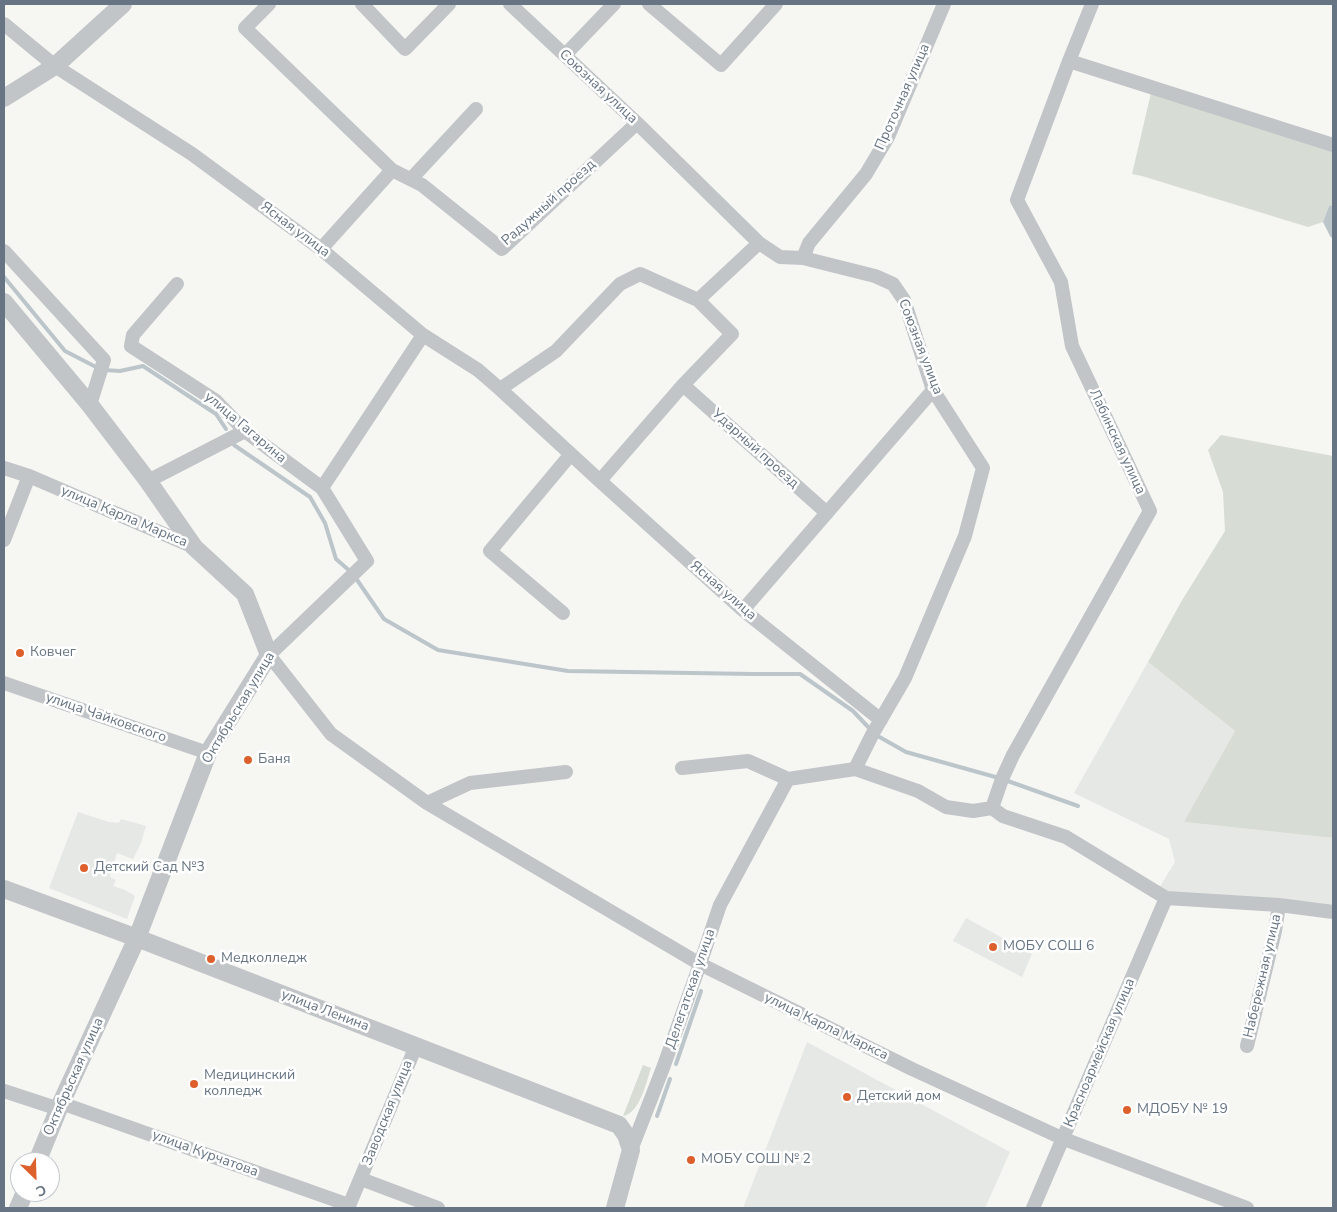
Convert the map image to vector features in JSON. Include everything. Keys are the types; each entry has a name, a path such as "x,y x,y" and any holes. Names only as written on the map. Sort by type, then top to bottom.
{"street":[{"path":"4,98 55,66 123,4"},
{"name":"Радужный проезд","path":"269,4 245,28 392,170 422,185 502,249 637,123"},
{"path":"362,4 405,49 450,4"},
{"name":"Союзная улица","path":"510,4 637,123 758,243 780,257 802,258 876,276 893,284 904,300 933,390 983,468 965,536 905,678 855,769"},
{"path":"564,55 614,4"},
{"path":"649,4 721,65 776,4"},
{"name":"Проточная улица","path":"802,258 809,243 866,174 888,137 944,4"},
{"name":"Лабинская улица","path":"992,808 1013,755 1150,511 1072,346 1061,282 1018,200 1092,4"},
{"name":"Ясная улица","path":"4,24 55,66 192,154 321,249 423,335 478,370 743,610 881,720"},
{"path":"1069,61 1333,145"},
{"path":"411,179 476,109"},
{"path":"321,249 392,170"},
{"path":"698,300 758,243"},
{"path":"4,251 104,360 90,406"},
{"path":"500,389 556,351 620,284 640,274 698,300 732,334 683,385 604,476"},
{"name":"улица Гагарина","path":"177,284 133,335 132,346 216,401 244,431 322,488"},
{"path":"4,302 90,406 148,481 194,547"},
{"path":"322,488 423,335"},
{"name":"Ударный проезд","path":"683,385 827,513"},
{"path":"743,610 933,390"},
{"path":"148,481 244,431"},
{"path":"563,613 490,550 571,454"},
{"name":"улица Карла Маркса","path":"4,468 29,476 194,547 245,594 268,655 331,734 427,803 700,964 912,1069 1064,1139 1247,1208"},
{"path":"4,540 29,476"},
{"name":"Октябрьская улица","path":"41,1152 60,1106 137,938 208,754 268,655 367,561 322,488"},
{"name":"улица Чайковского","path":"4,683 208,754"},
{"path":"682,768 748,760 788,779 855,769 918,791 946,807 972,812 992,808"},
{"path":"427,803 470,783 566,772"},
{"name":"Делегатская улица","path":"615,1208 631,1150 663,1068 720,905 788,779"},
{"name":"Набережная улица","path":"992,808 1004,816 1066,837 1166,898 1279,905 1333,912"},
{"name":"улица Ленина","path":"4,889 137,938 619,1125 626,1135 631,1150"},
{"name":"Красноармейская улица","path":"1033,1208 1166,898"},
{"name":"Набережная улица","path":"1247,1046 1275,931 1279,905"},
{"name":"Заводская улица","path":"349,1207 416,1046"},
{"name":"улица Курчатова","path":"4,1091 60,1106 349,1207"},
{"name":"Заводская улица","path":"361,1179 438,1208"}],"shaded area":[{"path":"1151,93 1333,150 1333,205 1329,206 1323,222 1308,227 1132,174"},
{"path":"1333,205 1333,239 1323,222 1329,206"},
{"path":"1221,435 1333,456 1333,838 1184,822 1235,731 1148,662 1181,602 1225,531 1223,492 1208,450"},
{"path":"1148,662 1235,731 1185,822 1333,838 1333,908 1166,894 1159,888 1175,862 1169,839 1074,793"},
{"name":"Детский Сад №3","path":"78,812 109,822 119,823 121,819 146,826 141,843 133,859 117,853 110,877 116,880 113,886 135,896 127,919 49,888"},
{"name":"МОБУ СОШ 6","path":"966,918 1032,954 1022,977 953,941"},
{"name":"Детский дом","path":"807,1042 1010,1152 985,1208 743,1208"},
{"path":"643,1065 651,1068 644,1089 634,1109 629,1114 623,1116"}],"waterway":[{"path":"4,277 65,351 98,368"},
{"path":"104,370 120,371 143,366 216,414 226,429"},
{"path":"234,445 310,497 325,523 336,559 351,572"},
{"path":"355,577 384,619 438,650 568,671 800,674 853,711 871,730"},
{"path":"876,735 906,752 999,778"},
{"path":"1005,780 1078,806"},
{"path":"676,1064 701,991"},
{"path":"657,1116 670,1079"}],"place":[{"name":"Ковчег","path":"20,653"},
{"name":"Баня","path":"248,760"},
{"name":"Детский Сад №3","path":"84,868"},
{"name":"МОБУ СОШ 6","path":"993,947"},
{"name":"Медколледж","path":"211,959"},
{"name":"Медицинский колледж","path":"194,1084"},
{"name":"Детский дом","path":"847,1097"},
{"name":"МДОБУ № 19","path":"1127,1110"},
{"name":"МОБУ СОШ № 2","path":"691,1160"}]}
